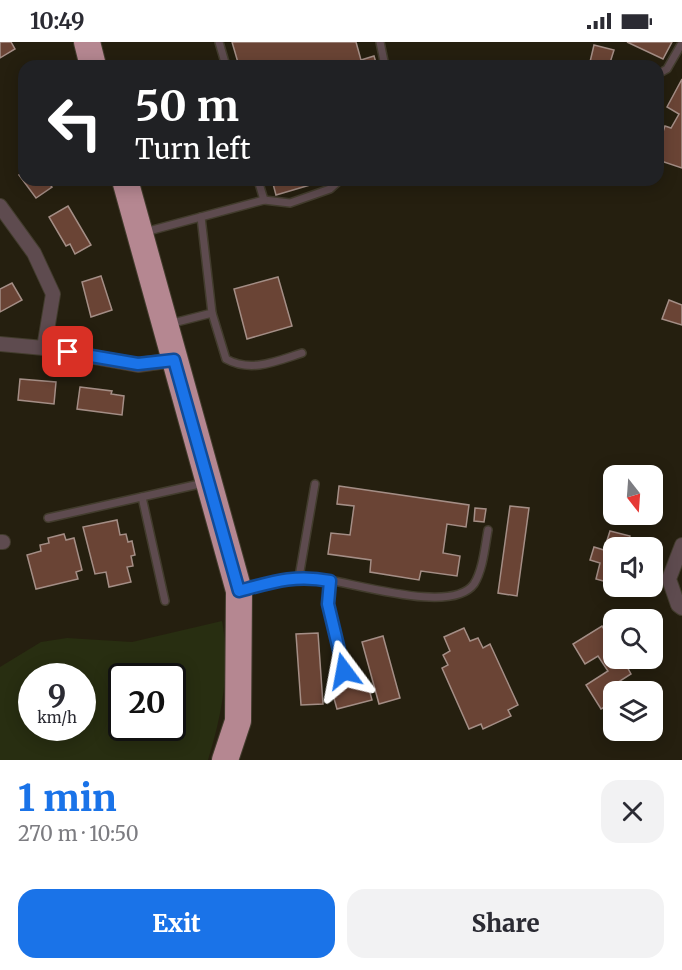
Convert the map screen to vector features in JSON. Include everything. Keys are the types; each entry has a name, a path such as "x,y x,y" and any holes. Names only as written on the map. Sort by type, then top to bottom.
{"highway":[{"path":"87,42 92,60"},
{"path":"126,186 239,591 238,721 225,760"}],"street":[{"path":"0,206 34,253 53,294 45,348"},
{"path":"0,344 45,348 138,364 174,360"},
{"path":"682,546 669,579 678,606 682,609"}],"lane":[{"path":"219,42 224,60"},
{"path":"380,42 384,60"},
{"path":"664,71 682,43"},
{"path":"260,186 264,200"},
{"path":"139,234 264,200 290,203 333,186"},
{"path":"201,217 212,313 226,359 238,365 268,364 302,353"},
{"path":"164,326 212,313"},
{"path":"48,518 209,482"},
{"path":"299,577 315,484"},
{"path":"142,497 165,601"},
{"path":"239,591 299,577 419,597 450,595 466,591 474,583 488,530"},
{"path":"330,581 328,604 344,671"}],"green space":[{"path":"222,621 226,656 224,691 208,760 0,760 0,667 41,642 67,638 132,642"}],"building":[{"path":"0,42 11,42 15,49 0,58"},
{"path":"232,42 356,42 361,60 237,60"},
{"path":"627,42 672,42 663,59"},
{"path":"594,45 614,50 611,60 590,60"},
{"path":"374,56 375,60 361,60"},
{"path":"682,79 682,168 664,162 664,129 665,126 671,128 679,114 667,107"},
{"path":"27,186 52,187 36,198"},
{"path":"274,186 307,186 276,195"},
{"path":"68,206 91,245 75,254 70,244 66,246 49,217"},
{"path":"101,276 112,310 91,317 82,282"},
{"path":"278,277 292,326 247,339 234,289"},
{"path":"12,283 22,300 0,312 0,289"},
{"path":"669,300 682,305 682,325 662,319"},
{"path":"20,379 56,382 54,404 18,400"},
{"path":"80,387 112,391 111,394 124,396 122,415 77,409"},
{"path":"339,486 469,505 466,527 447,524 443,553 460,556 457,576 421,571 419,580 370,572 371,560 328,554 331,533 350,535 354,506 337,504"},
{"path":"510,506 529,508 517,596 498,593"},
{"path":"475,508 486,509 484,522 474,521"},
{"path":"117,520 120,535 126,534 128,542 132,541 135,555 131,556 133,566 127,567 131,582 109,587 106,572 95,574 83,527"},
{"path":"610,531 630,536 630,537 608,537"},
{"path":"64,534 66,540 74,538 82,570 76,572 78,579 36,589 27,555 41,551 40,545 49,543 48,538"},
{"path":"594,547 603,550 603,581 596,579 600,563 590,560"},
{"path":"602,626 603,664 598,656 585,664 573,644"},
{"path":"464,628 470,641 478,638 483,648 490,644 518,705 508,710 511,716 483,729 481,724 469,729 442,668 448,665 443,655 450,651 444,637"},
{"path":"318,633 323,704 301,705 296,634"},
{"path":"383,636 400,698 379,704 362,642"},
{"path":"607,669 628,669 631,674 620,681 603,681 603,708 601,709 586,685 608,671"},
{"path":"366,678 372,700 337,709 331,688"}],"route":[{"path":"68,352 138,364 174,360 239,591 289,578 309,577 330,581 328,604 344,671"}]}
